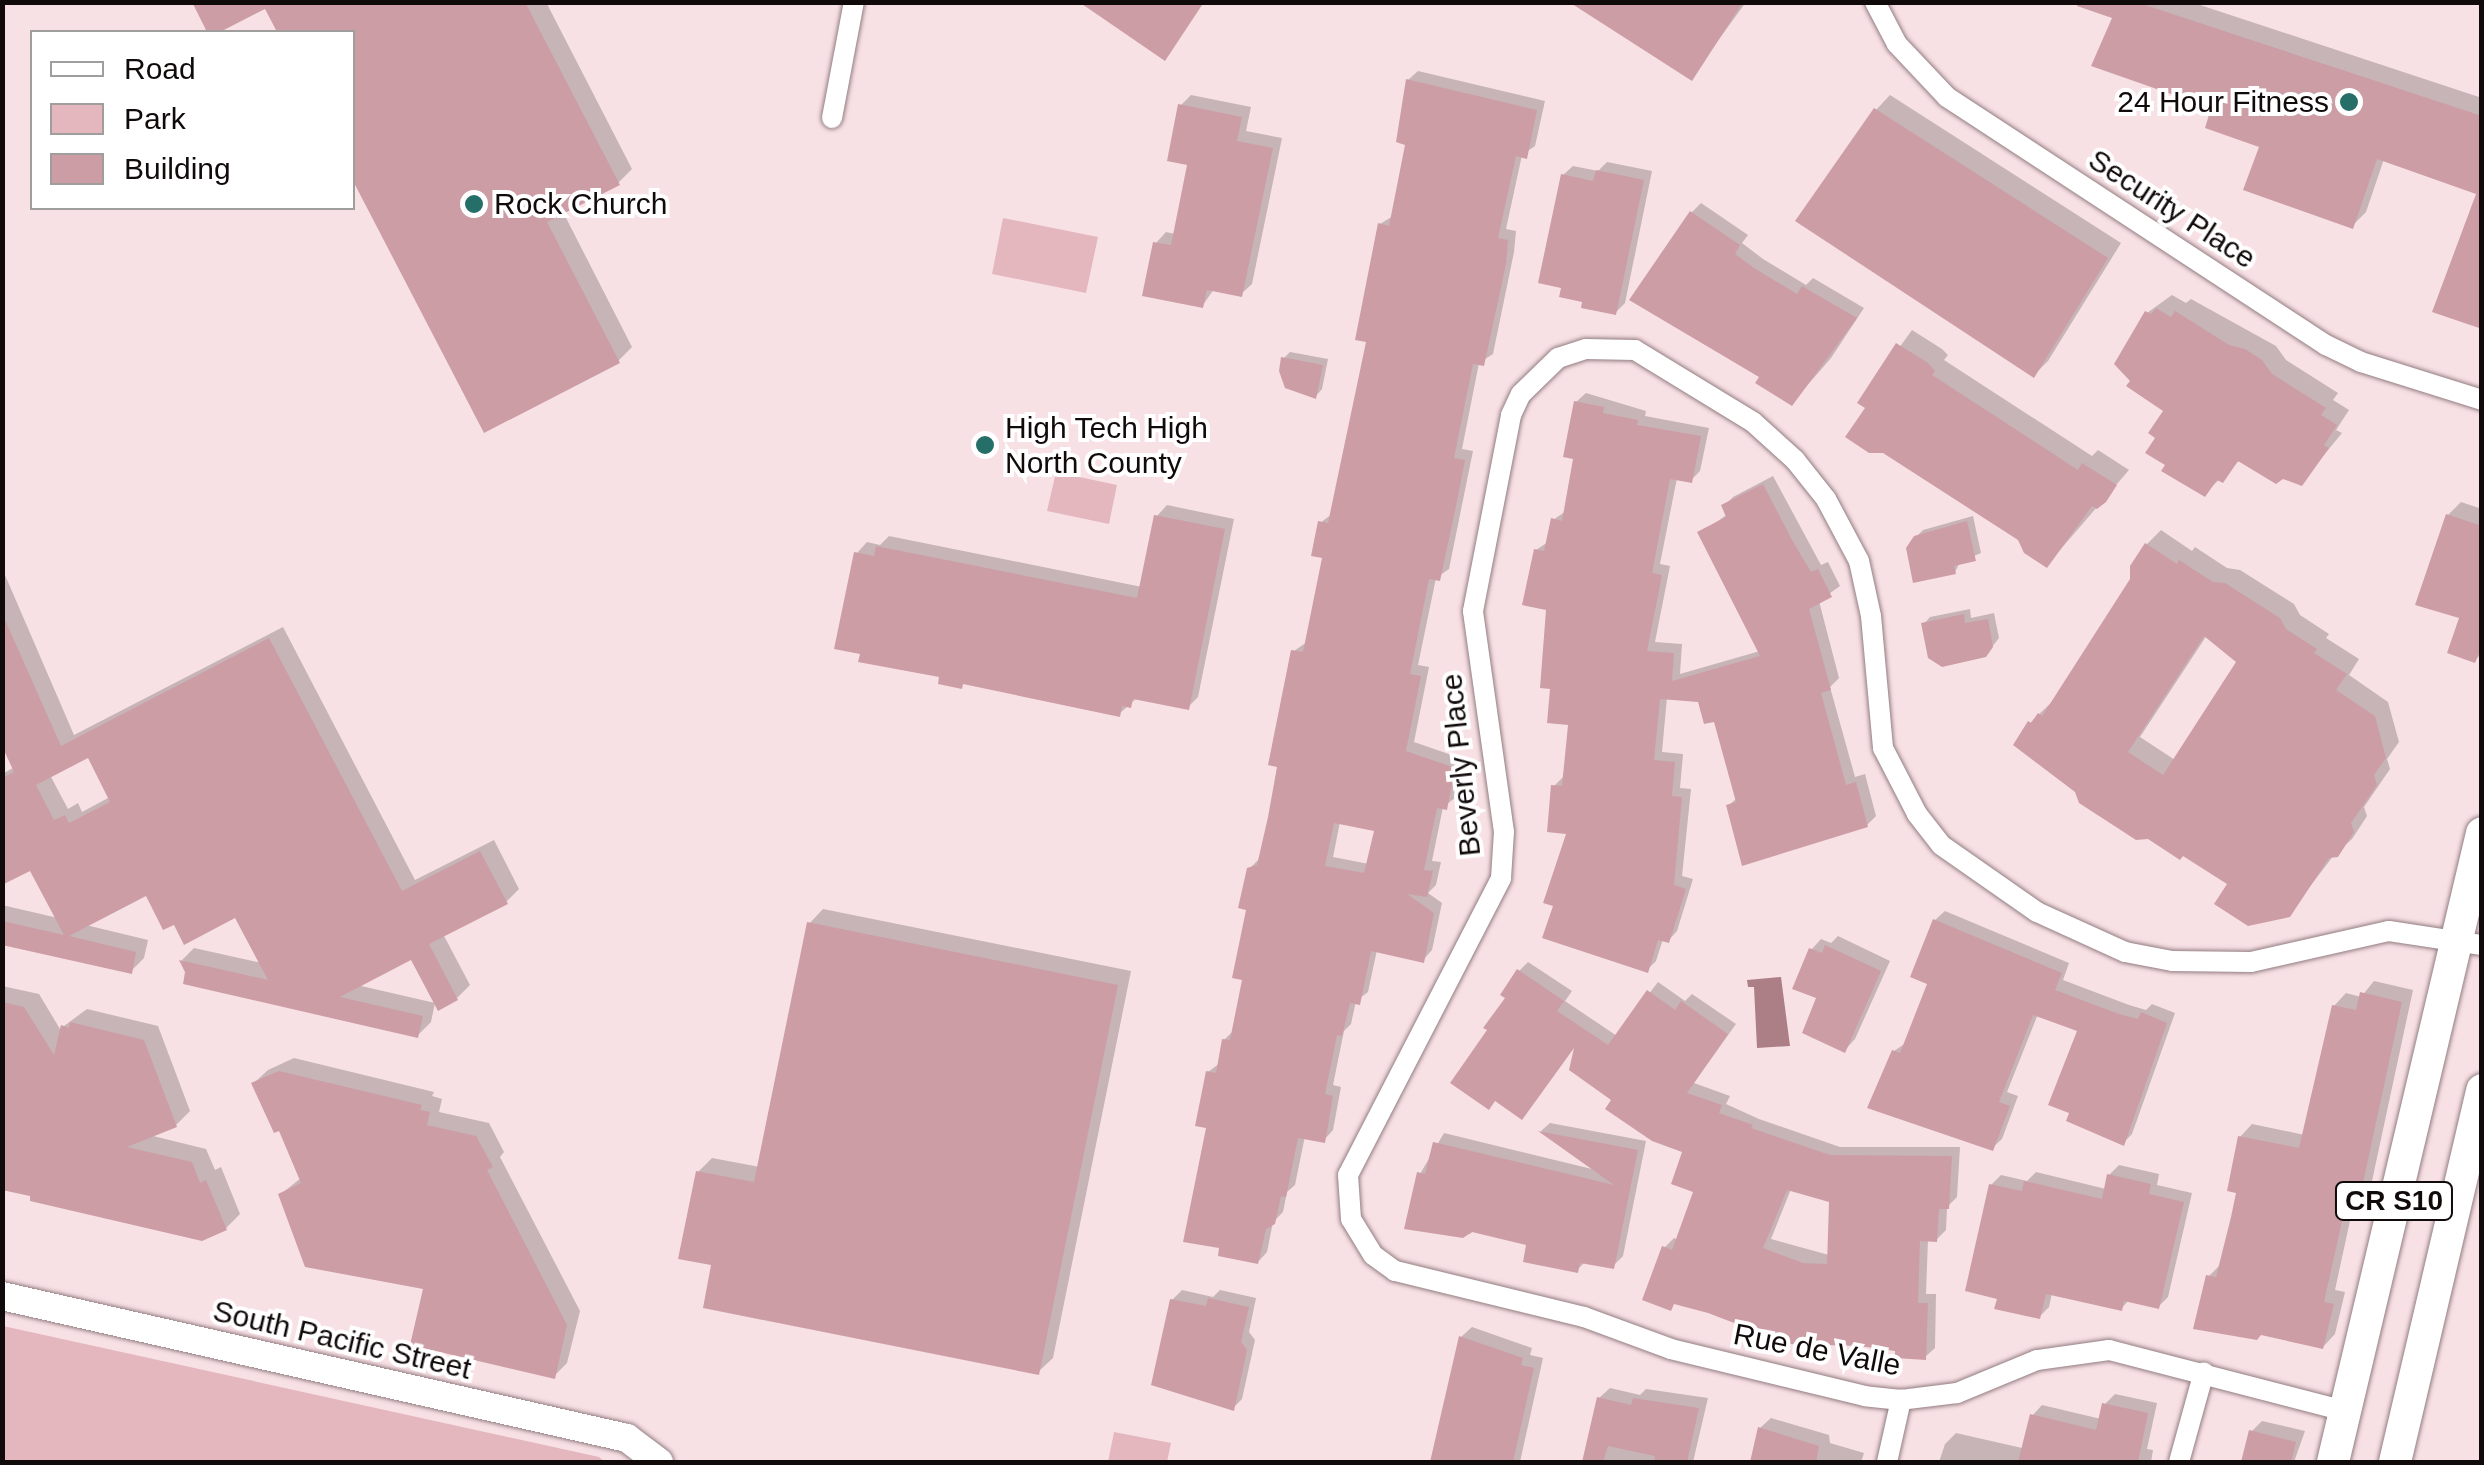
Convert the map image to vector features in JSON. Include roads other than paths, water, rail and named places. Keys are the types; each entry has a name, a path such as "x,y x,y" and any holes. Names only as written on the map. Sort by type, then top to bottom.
{"main road":[{"name":"CR S10","path":"2333,1462 2468,942 2482,833"},
{"name":"CR S10","path":"2395,1462 2482,1090"}],"street":[{"path":"832,118 854,2"},
{"name":"Security Place","path":"1875,2 1897,44 1963,108 2326,345 2361,362 2482,400"},
{"name":"Beverly Place","path":"1395,1271 1373,1255 1350,1219 1348,1174 1501,878 1504,832 1473,611 1511,415 1521,394 1558,358 1586,349 1635,350 1753,422 1795,460 1826,499 1858,561 1871,616 1883,748 1917,814 1941,845 2036,912 2125,952 2172,962 2251,962 2388,932 2468,942"},
{"name":"Rue de Valle","path":"1395,1271 1584,1318 1670,1349 1865,1396 1901,1400 1957,1393 2037,1360 2108,1350 2345,1410"},
{"name":"South Pacific Street","path":"2,1296 627,1438 660,1462"},
{"path":"2179,1462 2204,1372"},
{"path":"1887,1462 1901,1400"}],"place":[{"name":"24 Hour Fitness","path":"2349,102"},
{"name":"Rock Church","path":"474,204"},
{"name":"High Tech High North County","path":"985,445"}]}
